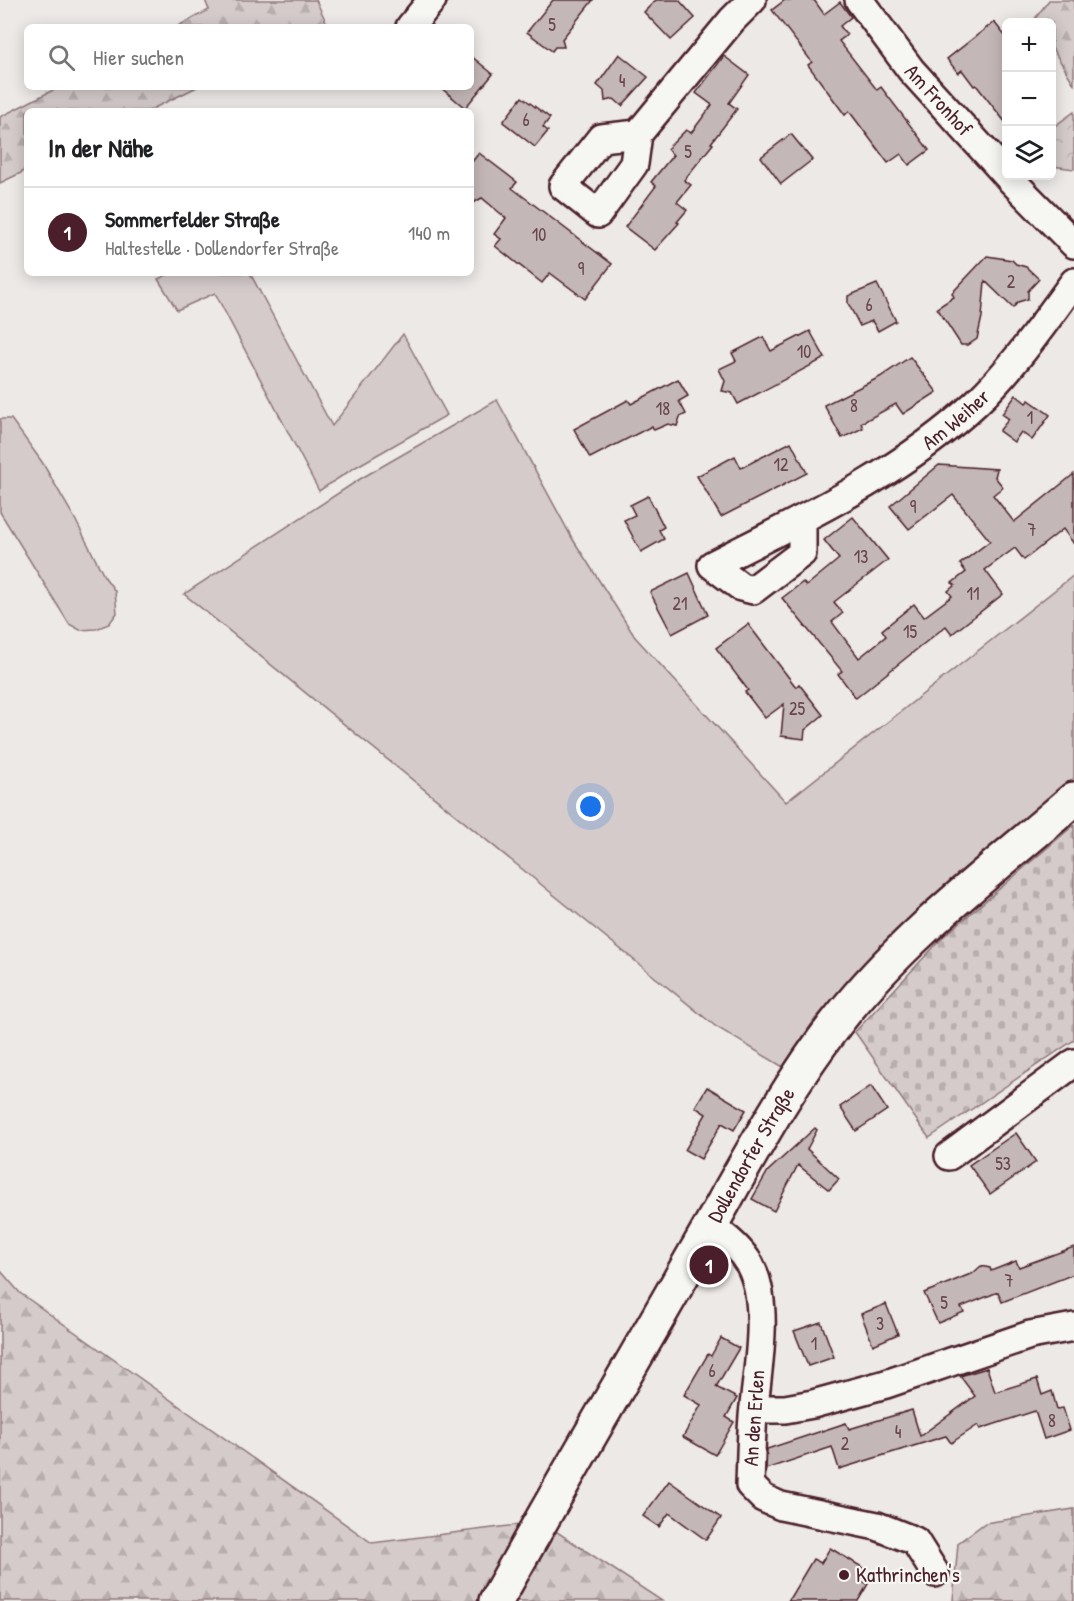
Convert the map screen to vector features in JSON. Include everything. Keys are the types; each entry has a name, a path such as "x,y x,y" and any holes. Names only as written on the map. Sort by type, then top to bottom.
{"main road":[{"name":"Dollendorfer Straße","path":"503,1588 801,1072 841,1017 878,974 932,922 1074,799"}],"street":[{"path":"412,24 432,0"},
{"path":"638,134 732,20 752,0"},
{"name":"Am Fronhof","path":"859,0 911,69 1011,180 1074,244"},
{"name":"Am Weiher","path":"802,519 897,465 976,403 1015,363 1074,282"},
{"path":"949,1156 1074,1063"},
{"name":"An den Erlen","path":"711,1227 736,1248 750,1265 758,1291 759,1362 750,1485 764,1498 782,1506 877,1526 915,1541 934,1573"},
{"path":"754,1409 785,1409 813,1404 886,1384 1030,1335 1074,1327"}],"green space":[{"path":"205,0 316,0 327,24 182,24 209,10"},
{"path":"1049,0 1074,0 1074,84 1056,55 1056,18 1036,18"},
{"path":"53,90 191,90 154,108 24,108 24,171 0,183 0,117"},
{"path":"1074,112 1074,169 1056,167 1056,125"},
{"path":"164,276 252,276 332,426 403,334 447,415 354,468 319,491 215,293 177,310 158,279"},
{"path":"497,400 572,538 635,637 786,802 1074,575 1074,778 880,948 815,1019 783,1067 715,1026 184,594 360,479"},
{"path":"0,419 11,419 42,462 104,576 115,591 117,613 109,624 96,629 80,630 69,624 0,512"},
{"path":"1074,825 1074,1040 929,1138 855,1032 943,937"},
{"path":"0,1270 20,1293 372,1543 542,1522 662,1601 0,1601"},
{"path":"1074,1509 1074,1601 953,1601 958,1543 985,1523"}],"building":[{"path":"553,0 593,0 562,39 564,47 555,47 552,51 527,32"},
{"path":"656,0 679,0 695,18 671,40 644,12"},
{"path":"785,0 814,0 824,14 840,2 851,17 840,26 847,35 839,41 877,90 881,87 929,150 909,165 901,154 888,163 849,111 845,115 808,65 812,62 772,10"},
{"path":"994,22 1002,32 1002,118 976,85 974,86 962,70 958,73 947,59"},
{"path":"619,54 648,77 622,106 614,99 605,101 604,91 597,85"},
{"path":"724,56 749,75 729,103 737,109 684,180 691,185 677,202 687,210 677,222 679,223 655,250 625,227 656,186 651,182 673,155 667,149 686,130 691,133 712,105 696,93"},
{"path":"474,58 493,74 465,108 444,90 474,90"},
{"path":"522,97 550,118 543,127 548,131 535,147 503,122"},
{"path":"791,134 812,160 781,184 761,157"},
{"path":"479,153 517,182 512,188 612,264 585,299 550,273 542,283 495,246 501,239 494,234 506,218 482,198 474,202 474,159"},
{"path":"987,256 1012,260 1026,267 1039,279 1028,291 1028,299 1018,302 1013,308 985,281 982,317 977,339 968,345 961,345 937,308 954,297 952,293"},
{"path":"877,284 896,321 878,331 872,321 860,326 848,303 848,296"},
{"path":"810,331 825,358 738,404 732,393 722,391 725,381 719,369 736,361 732,353 763,337 771,351"},
{"path":"910,357 937,392 903,414 896,404 861,423 863,428 842,438 824,405 880,377"},
{"path":"678,379 688,396 679,401 686,414 680,417 677,426 668,424 654,430 652,426 590,458 574,429 628,400 631,404"},
{"path":"1016,395 1026,403 1029,400 1050,415 1032,440 1021,432 1014,442 999,431 1009,419 1002,414"},
{"path":"791,442 807,473 721,517 697,476 735,456 741,468"},
{"path":"939,465 997,469 995,477 1003,487 993,495 1014,522 1074,474 1074,544 1063,529 1024,560 1015,548 985,570 1003,594 952,634 946,626 856,698 838,674 842,671 782,598 803,582 806,586 839,559 824,540 853,517 888,560 834,602 843,613 832,622 859,658 886,636 882,630 914,604 924,617 952,596 948,591 955,585 952,583 966,572 960,564 990,541 953,495 909,529 890,506"},
{"path":"648,496 664,527 659,530 664,539 641,552 624,520 635,515 630,505"},
{"path":"689,573 708,615 672,634 650,592"},
{"path":"748,624 796,687 799,684 823,715 805,730 804,739 781,736 784,704 765,718 745,692 748,690 716,648"},
{"path":"871,1086 887,1110 856,1131 840,1107"},
{"path":"707,1087 746,1110 734,1130 722,1123 701,1159 685,1150 706,1114 695,1107"},
{"path":"815,1128 817,1130 807,1149 839,1179 829,1190 798,1165 774,1211 752,1199 768,1171"},
{"path":"1016,1133 1036,1162 990,1194 969,1165"},
{"path":"1074,1247 1074,1274 1002,1302 998,1292 961,1307 964,1312 938,1323 924,1293 973,1273 981,1266 990,1268 991,1271 1016,1261 1019,1267"},
{"path":"886,1304 898,1334 873,1345 861,1314"},
{"path":"821,1322 834,1357 808,1366 794,1331"},
{"path":"721,1338 739,1348 716,1387 737,1398 726,1417 734,1422 715,1455 683,1437 701,1405 684,1395 708,1354 711,1356"},
{"path":"987,1368 995,1392 1037,1379 1042,1395 1052,1391 1057,1409 1063,1408 1070,1430 1044,1439 1035,1411 980,1429 978,1425 951,1443 946,1436 839,1469 832,1447 766,1469 767,1449 846,1423 849,1429 912,1410 920,1436 975,1396 960,1376"},
{"path":"669,1481 721,1518 706,1540 669,1513 659,1527 643,1516"},
{"path":"830,1548 867,1570 861,1580 868,1584 858,1601 788,1601 813,1559 821,1563"}],"place":[{"name":"Sommerfelder Straße","path":"709,1265"},
{"name":"Kathrinchen's","path":"844,1575"}]}
